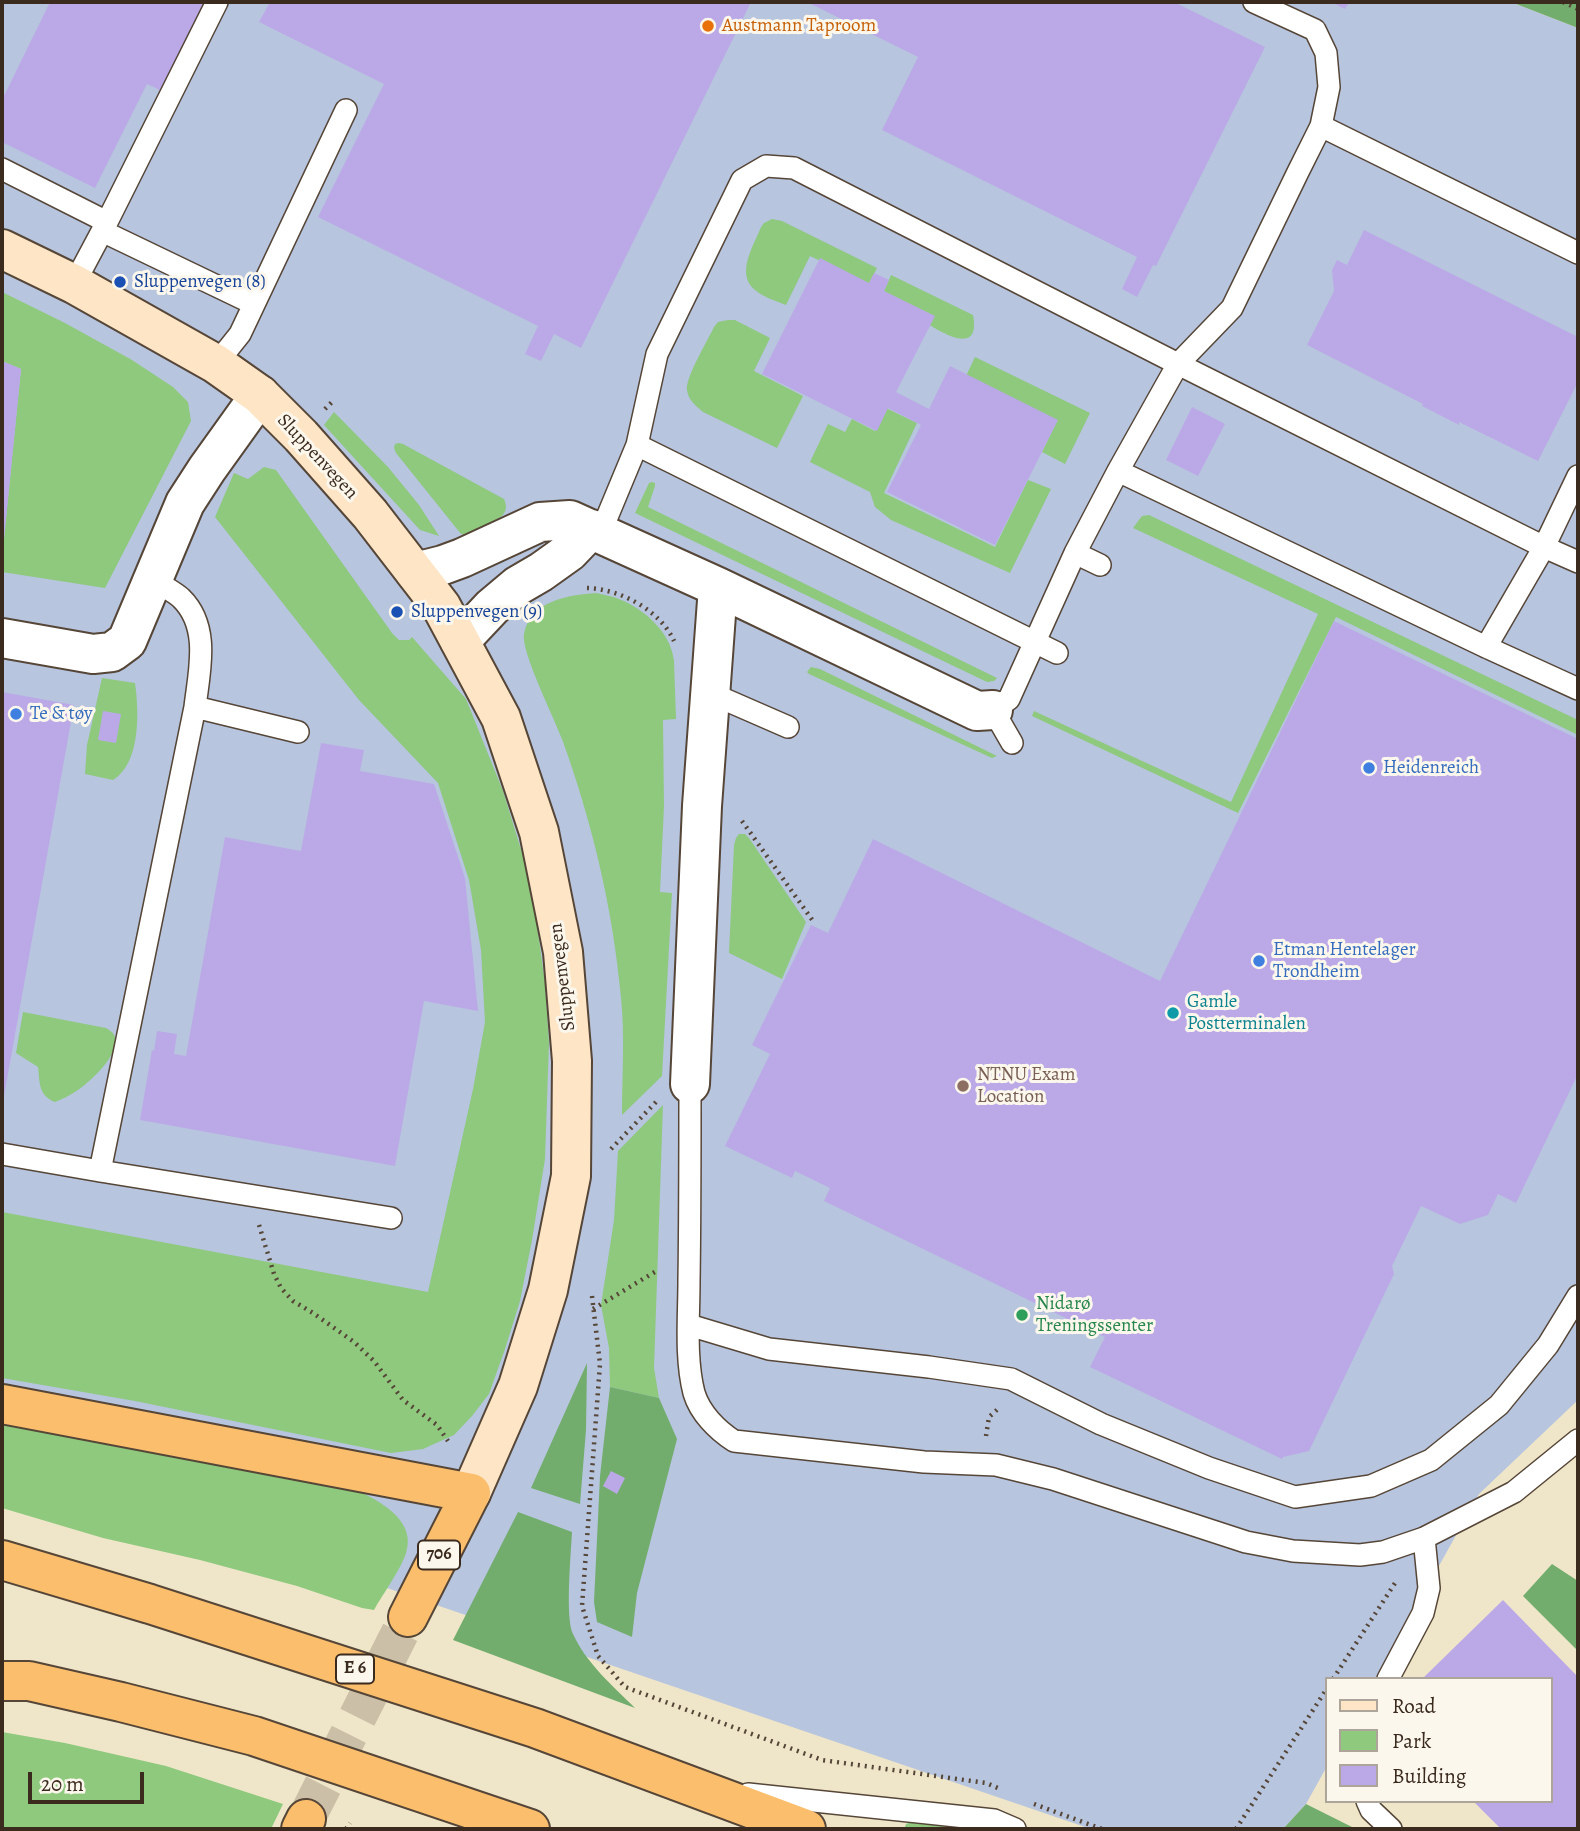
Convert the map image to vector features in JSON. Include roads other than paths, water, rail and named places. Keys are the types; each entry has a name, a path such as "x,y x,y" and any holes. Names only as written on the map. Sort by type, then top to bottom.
{"highway":[{"path":"2,1404 471,1493"},
{"name":"Sluppenvegen","path":"408,1617 471,1493"},
{"name":"E 6","path":"2,1560 327,1659 535,1728 806,1829"},
{"path":"2,1681 29,1681 254,1736 530,1829"}],"street":[{"name":"Sluppenvegen","path":"2,249 74,284 216,363 260,395 301,436 370,514 441,606 501,718 539,832 563,952 572,1061 571,1176 548,1290 518,1386 471,1493"},
{"name":"Sluppenvegen","path":"2,638 93,654 112,652 127,641 185,503 260,395"},
{"path":"415,572 462,558 540,522 570,520 718,587 977,711 993,710"},
{"path":"460,641 492,607 517,586 596,532"},
{"path":"675,1091 702,806 718,587"}],"lane":[{"path":"74,284 217,2"},
{"path":"1012,743 993,710 1009,699 1075,553 1178,364 1232,308 1321,126 1329,87 1326,53 1315,30 1254,2"},
{"path":"216,363 240,334 346,110"},
{"path":"1321,126 1578,253"},
{"path":"596,532 637,445 657,354 742,180 766,166 794,168 1178,364 1578,562"},
{"path":"2,169 254,304"},
{"path":"637,445 1057,653"},
{"path":"1118,471 1578,689"},
{"path":"1486,647 1544,547 1578,477"},
{"path":"1075,553 1100,565"},
{"path":"100,1171 195,708 202,648 195,618 181,599 154,580"},
{"path":"710,693 788,727"},
{"path":"195,708 298,732"},
{"path":"675,1091 690,1373 695,1396 718,1431 734,1441 924,1462 996,1465 1053,1479 1245,1542 1293,1551 1360,1555 1383,1552 1424,1538 1514,1492 1578,1440"},
{"path":"2,1154 391,1219"},
{"path":"689,1325 769,1349 1010,1379 1101,1424 1209,1468 1295,1497 1371,1486 1431,1460 1499,1405 1548,1345 1578,1296"},
{"path":"1389,1677 1423,1613 1429,1588 1424,1538"},
{"path":"704,1790 994,1820 1016,1829"},
{"path":"1368,1803 1371,1810 1391,1829"}],"tunnel":[{"path":"306,1819 408,1617"}],"place":[{"name":"Austmann Taproom","path":"708,26"},
{"name":"Sluppenvegen (8)","path":"120,282"},
{"name":"Sluppenvegen (9)","path":"397,612"},
{"name":"Te & tøy","path":"16,714"},
{"name":"Heidenreich","path":"1369,768"},
{"name":"Etman Hentelager Trondheim","path":"1259,961"},
{"name":"Gamle Postterminalen","path":"1173,1013"},
{"name":"NTNU Exam Location","path":"963,1086"},
{"name":"Nidarø Treningssenter","path":"1022,1315"}]}
